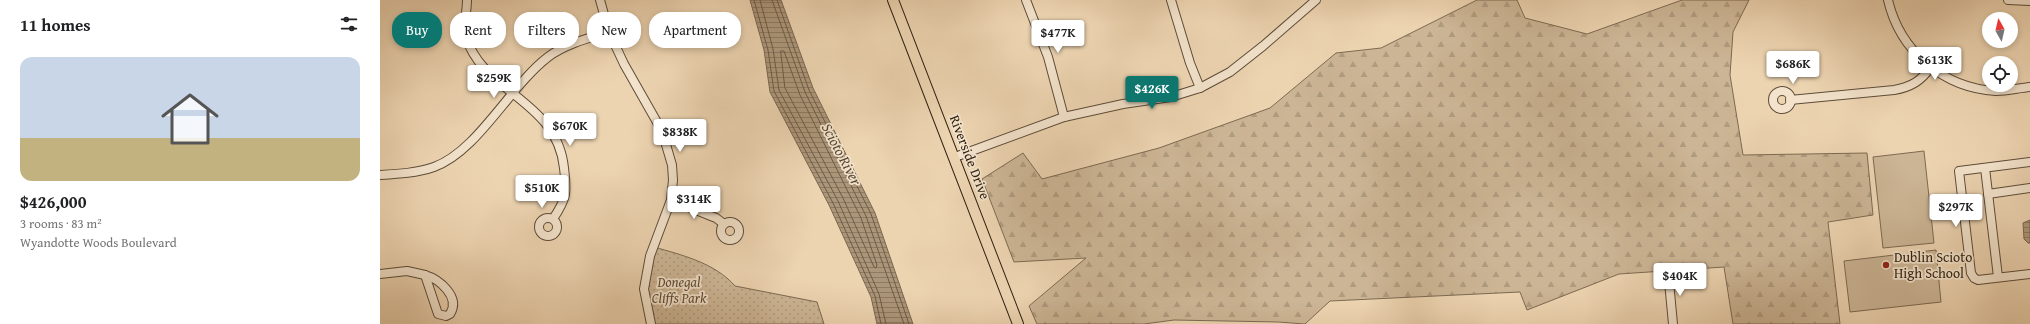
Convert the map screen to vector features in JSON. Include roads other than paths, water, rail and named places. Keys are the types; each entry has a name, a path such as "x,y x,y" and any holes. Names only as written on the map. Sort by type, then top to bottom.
{"main road":[{"name":"Riverside Drive","path":"893,0 955,157 1018,324"}],"street":[{"path":"467,0 465,36 474,54 485,70 528,104 547,123 558,140 564,160 566,194 562,206 553,219"},
{"path":"600,0 603,12"},
{"path":"1026,0 1048,57 1064,117"},
{"path":"1171,0 1190,64 1200,88"},
{"path":"955,157 1064,117 1122,104 1171,97 1200,88 1230,72 1263,46 1316,0"},
{"path":"1888,0 1892,14 1910,48 1930,67 1966,85 1996,91 2030,87"},
{"path":"2008,0 2030,1"},
{"path":"380,175 408,173 435,167 459,152 478,135 524,78 549,56 576,42 587,39"},
{"path":"616,48 662,132 666,144 673,180 671,200 650,256 644,289 651,324"},
{"path":"1790,100 1894,90 1910,87 1924,76 1930,67"},
{"path":"2030,162 1959,171 1972,273 1974,278 1978,280 2030,274"},
{"path":"1985,168 1998,277"},
{"path":"1988,194 2030,188"},
{"path":"671,200 716,218 724,224"},
{"path":"380,274 407,271 425,275 432,277 443,284 450,296 453,305 450,314 446,316 438,314 425,275"},
{"path":"1668,271 1673,324"}],"water":[{"name":"Scioto River","path":"750,0 781,0 813,88 875,213 913,324 877,324 871,297 829,205 770,92 764,50"},
{"path":"2030,220 2030,243 2028,243 2024,239 2023,223"}],"place":[{"name":"Dublin Scioto High School","path":"1886,265"}],"park label":[{"name":"Donegal Cliffs Park","path":"679,290"}]}
